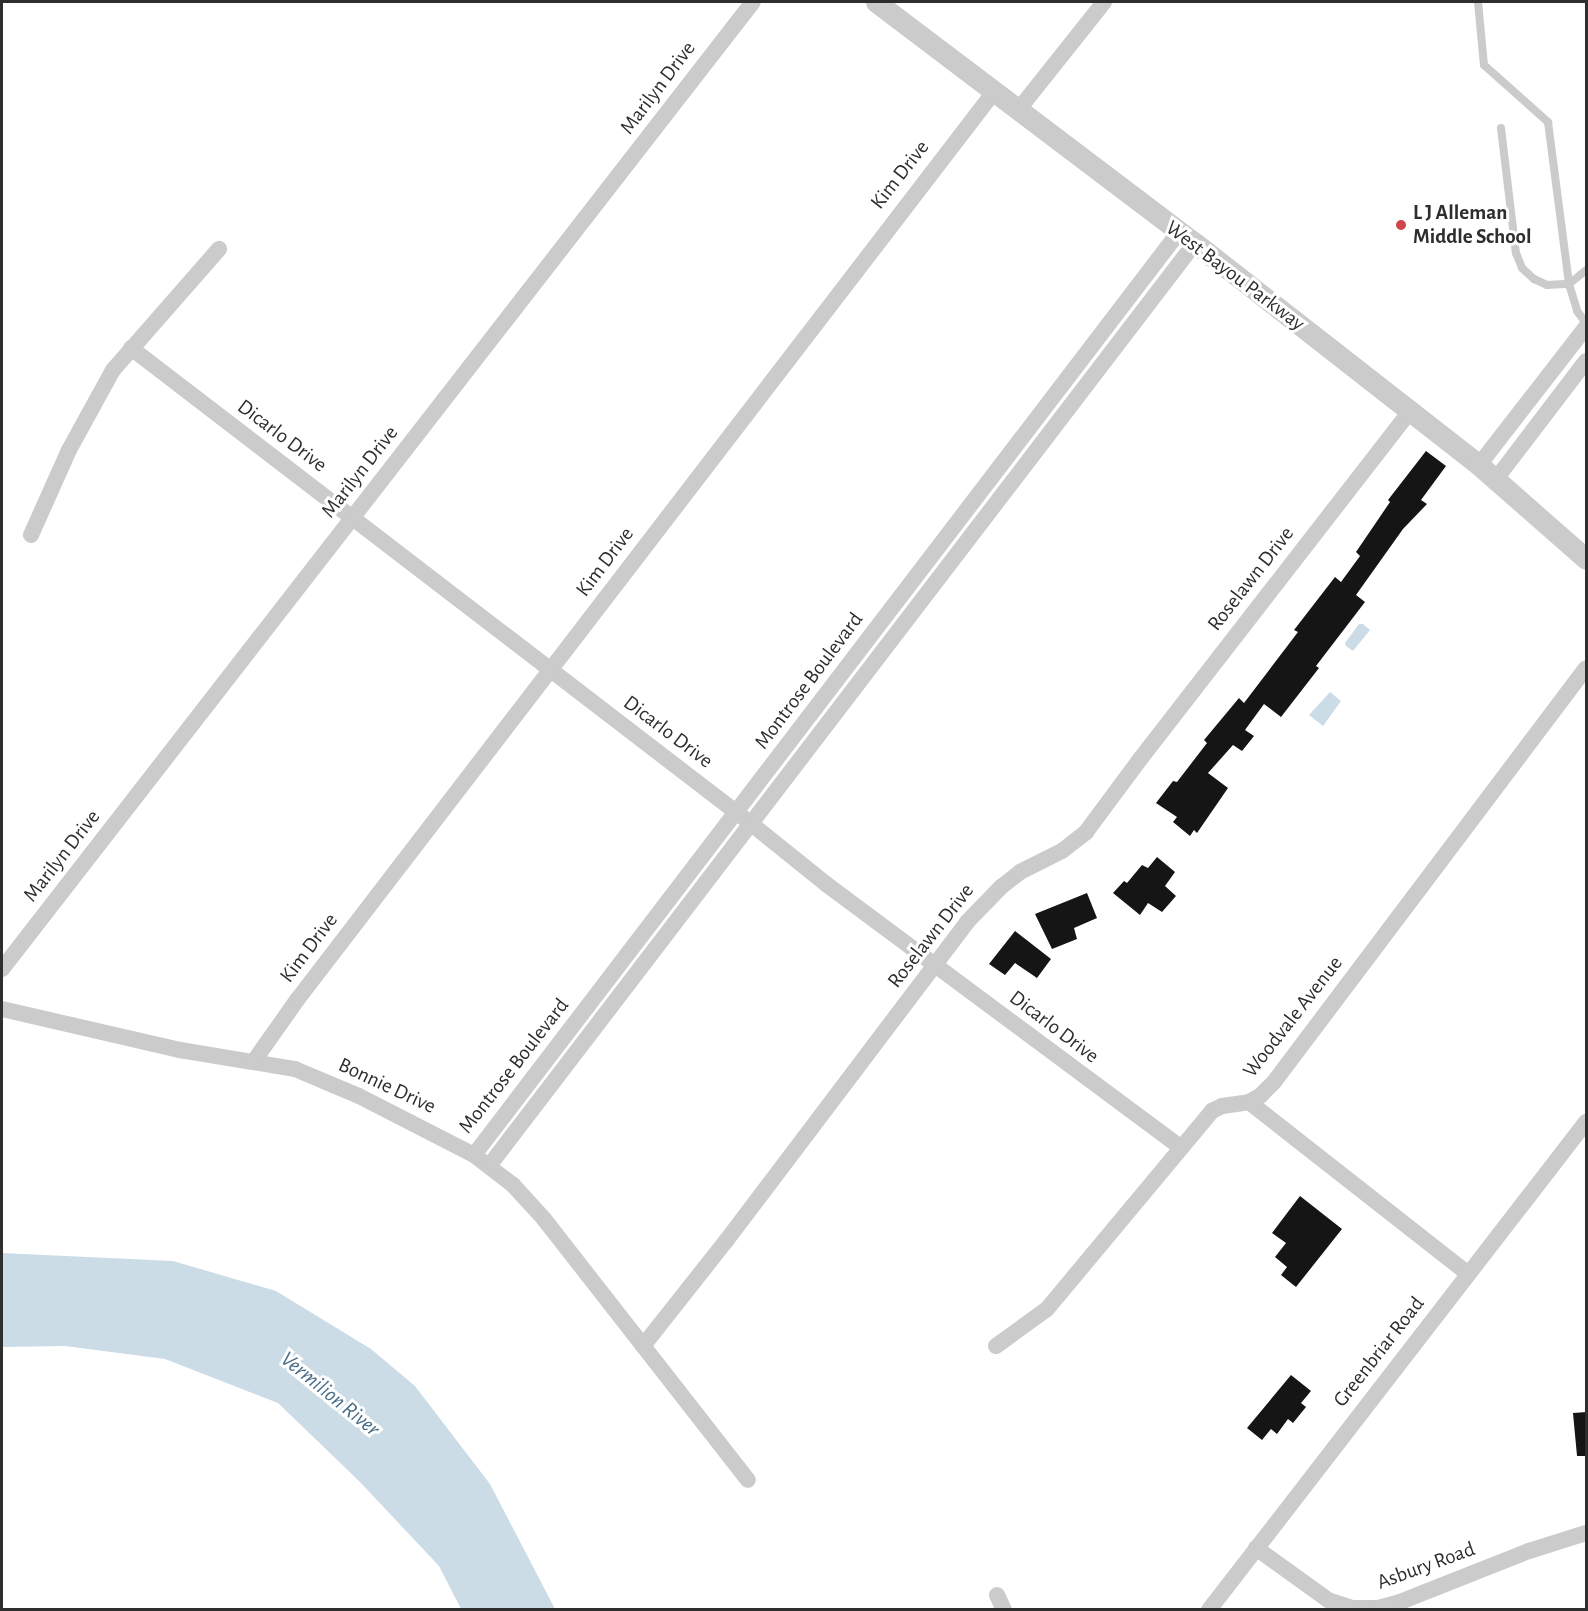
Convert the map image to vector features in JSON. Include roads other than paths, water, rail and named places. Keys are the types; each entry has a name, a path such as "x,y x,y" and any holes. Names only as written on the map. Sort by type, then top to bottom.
{"street":[{"name":"Marilyn Drive","path":"2,969 753,2"},
{"name":"West Bayou Parkway","path":"876,2 1019,109 1479,465 1587,559"},
{"path":"1019,109 1104,2"},
{"name":"Kim Drive","path":"254,1061 297,1000 994,92"},
{"name":"Montrose Boulevard","path":"474,1155 743,818 1187,238"},
{"path":"31,535 84,421 112,370 219,249"},
{"path":"1479,465 1587,325"},
{"name":"Dicarlo Drive","path":"131,348 826,884 1181,1148"},
{"path":"1496,479 1587,361"},
{"name":"Roselawn Drive","path":"643,1346 726,1241 972,917 1000,887 1020,872 1062,851 1086,832 1410,411"},
{"name":"Woodvale Avenue","path":"996,1346 1047,1309 1216,1108 1249,1102 1260,1096 1274,1082 1587,668"},
{"name":"Montrose Boulevard","path":"489,1166 743,818"},
{"name":"Bonnie Drive","path":"2,1010 180,1050 295,1069 432,1132 474,1155 513,1185 544,1219 748,1480"},
{"path":"1249,1102 1468,1274"},
{"name":"Greenbriar Road","path":"1209,1610 1587,1122"},
{"name":"Asbury Road","path":"1256,1548 1328,1599 1353,1608 1378,1608 1400,1602 1529,1551 1587,1533"}],"lane":[{"path":"1478,2 1484,65 1548,122 1569,284 1577,311 1587,325"},
{"path":"1501,128 1516,253 1522,268 1534,279 1547,285 1569,284 1587,270"}],"water":[{"path":"1359,624 1363,624 1370,630 1353,651 1345,643"},
{"path":"1330,692 1341,701 1323,726 1309,715"},
{"name":"Vermilion River","path":"2,1253 173,1261 276,1291 371,1349 415,1386 490,1484 555,1609 461,1609 439,1566 359,1481 278,1403 165,1359 65,1346 2,1347"}],"place":[{"name":"L J Alleman Middle School","path":"1401,225"}]}
